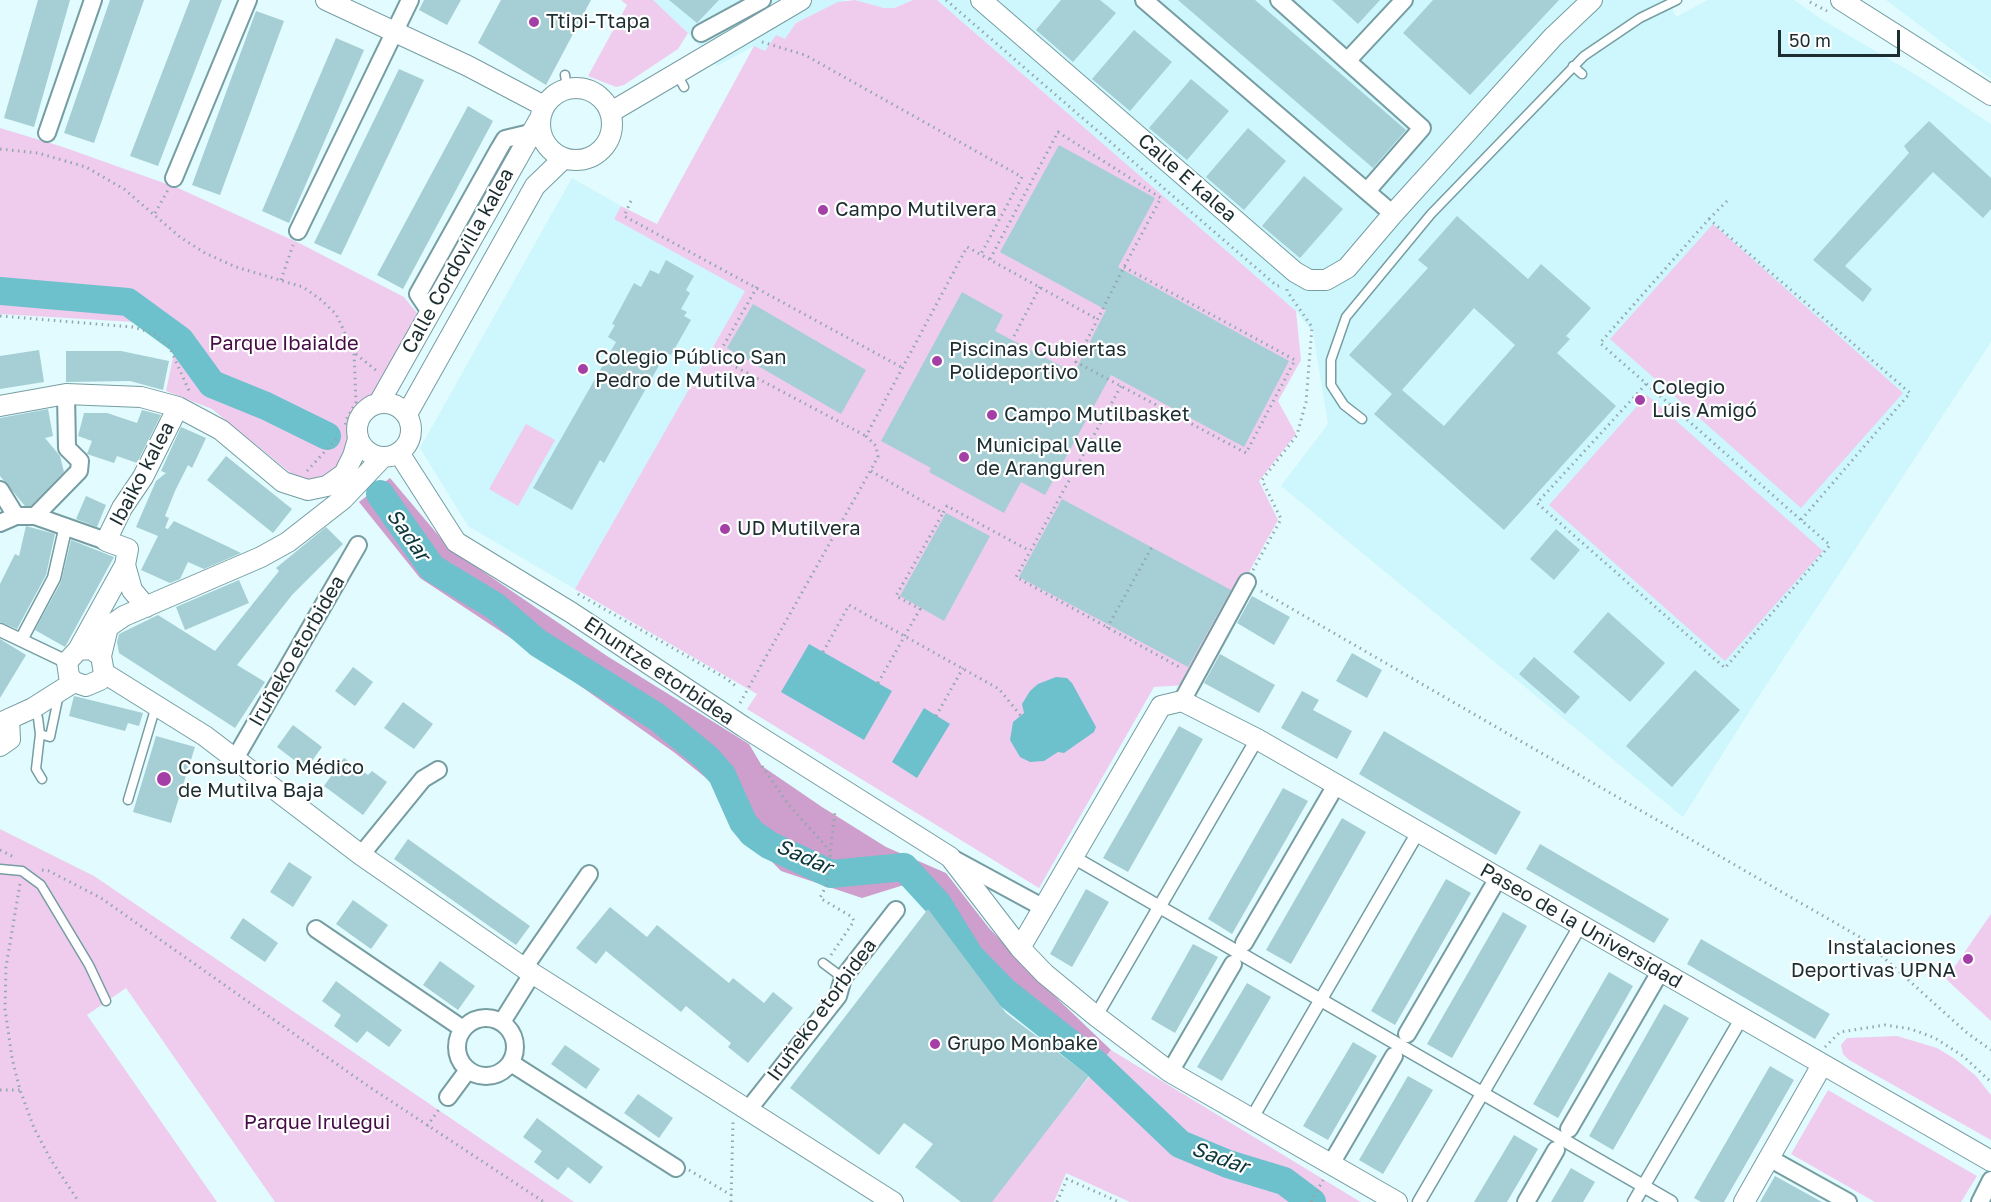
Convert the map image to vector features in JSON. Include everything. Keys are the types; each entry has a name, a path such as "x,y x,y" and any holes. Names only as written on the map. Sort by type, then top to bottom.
{"street":[{"path":"47,134 93,0"},
{"path":"174,178 248,0"},
{"path":"326,0 394,31 538,120"},
{"path":"298,231 410,0"},
{"path":"701,33 762,0"},
{"path":"611,112 680,79 801,0"},
{"name":"Calle E kalea","path":"981,0 1291,278 1309,280 1326,280 1347,268 1553,37 1592,0"},
{"path":"1144,0 1393,214"},
{"path":"1279,0 1422,128 1367,191"},
{"path":"1348,60 1404,0"},
{"path":"1841,0 1991,95"},
{"path":"566,82 592,91 602,99 611,112 610,137 598,152 580,160 564,158 548,147 540,134 538,120 566,82"},
{"name":"Calle Cordovilla kalea","path":"379,403 538,120"},
{"name":"Calle Cordovilla kalea","path":"407,414 535,186 564,158"},
{"path":"35,516 79,471 81,461 67,448 66,394"},
{"path":"0,406 66,394 141,397 186,405 283,482 308,490 327,486 344,474 358,439 358,420 366,409 379,403 394,404 407,414 412,426 412,435 408,445 390,456 343,499 288,542 261,557 124,616 108,627 100,680 86,686 67,688 5,721 10,739 0,746"},
{"name":"Ibaiko kalea","path":"106,541 122,508 144,477 186,405"},
{"path":"358,439 368,452 390,456"},
{"name":"Ehuntze etorbidea","path":"390,456 456,542 572,613 744,727 950,857 1044,908"},
{"path":"0,490 8,519 35,516 66,525 128,549 125,565 72,656 67,688"},
{"path":"21,640 54,578 66,525"},
{"name":"Iruñeko etorbidea","path":"236,758 358,545"},
{"path":"125,565 132,591 146,607"},
{"path":"1020,948 1161,706 1178,701 1246,582"},
{"path":"0,630 21,640 72,656 91,649 103,665 156,705 236,758 361,855 528,971 740,1110 893,1202"},
{"name":"Paseo de la Universidad","path":"1178,701 1257,739 1741,1018 1823,1057 1989,1164"},
{"path":"1096,1016 1257,739"},
{"path":"361,855 423,779 438,771"},
{"path":"1170,1072 1336,785"},
{"path":"1252,1118 1418,832"},
{"name":"Ehuntze etorbidea","path":"950,857 1020,948 1045,974 1096,1016 1170,1072 1252,1118 1329,1169 1397,1202"},
{"path":"1073,857 1671,1202"},
{"path":"502,1022 528,971 589,874"},
{"path":"1329,1169 1498,878"},
{"name":"Iruñeko etorbidea","path":"740,1110 837,996 843,978 896,909"},
{"path":"1419,1202 1580,926"},
{"path":"316,929 463,1029"},
{"path":"1526,1202 1660,972"},
{"path":"489,1017 502,1022 512,1033 515,1044 511,1063 500,1073 489,1076 477,1075 468,1070 457,1053 458,1038 463,1029 476,1019 489,1017"},
{"path":"1634,1202 1741,1018"},
{"path":"1744,1202 1823,1057"},
{"path":"511,1063 676,1168"},
{"path":"448,1097 468,1070"},
{"path":"1769,1158 1848,1202"},
{"path":"1980,1202 1991,1180"}],"lane":[{"path":"1362,419 1344,405 1331,384 1331,360 1346,317 1431,214 1584,56 1610,43 1640,18 1677,0"},
{"path":"1574,66 1582,74"},
{"path":"40,734 50,737 67,688"},
{"path":"128,800 156,705"},
{"path":"33,708 38,718 40,734 36,769 42,779"},
{"path":"0,869 22,871 41,885 88,965 106,1001"},
{"path":"823,964 843,978"}],"path":[{"name":"Calle E kalea","path":"946,0 1277,286 1291,278"},
{"path":"755,38 768,46 806,55 1022,177 981,254"},
{"path":"990,260 1058,132 1161,198 1124,267 1097,319 1076,362 1246,453 1295,360 1124,267"},
{"path":"0,149 38,153 86,168 124,189 180,237 205,253 236,267 303,287 328,306 347,333 354,352 356,402 346,420 345,430 303,476"},
{"path":"154,214 174,178"},
{"path":"631,201 624,216 903,368"},
{"path":"1646,384 1537,503 1725,668 1830,545 1600,343 1727,201"},
{"path":"1709,219 1910,393 1801,520"},
{"path":"281,280 298,231"},
{"path":"866,436 967,247 1097,319"},
{"path":"1291,278 1287,291 1312,327 1306,402 1297,435 1262,480 1281,519 1246,582 1863,939 1967,1033 1991,1050"},
{"path":"737,708 878,457 876,446 866,436 717,357 757,287"},
{"path":"1014,336 1040,287"},
{"path":"0,316 133,327 153,333 169,346 186,405"},
{"path":"354,352 382,375"},
{"path":"1121,386 1016,577 1185,670"},
{"path":"871,471 943,513"},
{"path":"878,683 920,609 896,596 947,506 1030,551"},
{"path":"1107,628 1152,547"},
{"name":"Ehuntze etorbidea","path":"571,590 727,679 737,687"},
{"path":"823,652 849,605 999,689 1020,716"},
{"path":"936,716 963,668"},
{"path":"762,766 788,804 830,851"},
{"path":"830,851 835,811"},
{"name":"Iruñeko etorbidea","path":"823,964 854,921 852,917 820,898 827,884 830,851"},
{"path":"40,870 49,871 101,898 427,1126 544,1202"},
{"path":"22,871 6,968 4,1009 20,1089 39,1136 79,1202"},
{"path":"1823,1057 1840,1032 1885,1025 1911,1029 1935,1038 1963,1056 1991,1082"},
{"path":"0,1090 20,1089"},
{"path":"427,1126 448,1097"},
{"path":"731,1202 740,1110"},
{"path":"676,1168 695,1171 731,1195"},
{"path":"1311,1202 1329,1169"},
{"path":"1057,1202 1067,1179 1119,1202"}],"shaded area":[{"path":"653,0 846,0 796,23 785,39 764,52 754,46 717,66 688,33"},
{"path":"855,0 913,0 893,8 884,8"},
{"name":"Colegio Luis Amigó","path":"937,0 1668,0 1676,17 1708,0 1794,0 1991,124 1991,342 1757,699 1683,817 1281,486 1328,424 1313,332 1296,311"},
{"path":"1886,0 1991,0 1991,79"},
{"name":"Colegio Público San Pedro de Mutilva","path":"572,178 621,206 614,219 746,290 575,589 468,526 420,448"},
{"path":"390,478 450,549 607,656 749,744 762,766 822,807 886,847 946,873 989,928 1042,984 1111,1050 1092,1073 1013,1008 968,958 933,907 907,884 862,898 781,871 739,828 726,794 675,753 538,656 420,578 359,502"}],"green space":[{"path":"621,0 653,0 688,33 678,49 624,85 616,87 588,76 627,5"},
{"name":"Municipal Valle de Aranguren","path":"855,0 884,8 894,8 913,0 937,0 1296,311 1301,360 1278,401 1296,434 1259,481 1278,520 1186,685 1154,687 1039,888 747,709 757,694 575,589 745,291 614,219 621,206 657,224 754,46 765,51 776,35 785,39 796,23 838,2"},
{"name":"Parque Ibaialde","path":"0,128 63,147 178,188 301,244 404,297 421,318 376,396 361,405 352,415 352,436 338,466 329,475 315,479 298,479 212,409 166,391 175,348 158,329 134,322 0,314"},
{"path":"1713,224 1903,393 1801,508 1610,339"},
{"path":"1647,395 1823,551 1725,661 1549,505"},
{"path":"526,424 555,440 518,506 489,489"},
{"name":"Parque Irulegui","path":"0,829 94,876 574,1202 275,1202 126,988 87,1015 217,1202 0,1202"},
{"path":"1991,914 1991,1021 1946,979"},
{"path":"1897,1036 1937,1048 1976,1076 1991,1095 1991,1140 1849,1060 1843,1054 1841,1045 1847,1038"},
{"path":"1111,1050 1361,1202 1130,1202 1066,1173 1054,1202 988,1202"},
{"path":"1828,1090 1977,1176 1961,1202 1875,1202 1791,1154"}],"water":[{"path":"809,644 892,691 864,740 781,692"},
{"path":"1056,677 1067,678 1072,683 1096,727 1094,732 1064,753 1058,752 1044,761 1030,762 1020,757 1010,740 1013,722 1024,713 1022,704 1030,691 1038,684"},
{"path":"924,708 950,724 917,778 892,762"}],"building":[{"path":"38,0 70,0 34,127 4,118"},
{"path":"110,0 144,0 94,143 64,133"},
{"path":"190,0 222,0 158,166 130,156"},
{"path":"424,0 461,0 447,25 419,10"},
{"name":"Ttipi-Ttapa","path":"501,0 591,0 546,85 478,43"},
{"path":"669,0 719,0 697,23"},
{"path":"1061,0 1100,0 1116,13 1073,62 1036,30"},
{"path":"1178,0 1255,0 1406,130 1373,168"},
{"path":"1332,0 1380,0 1358,24"},
{"path":"1433,0 1559,0 1470,95 1403,33"},
{"path":"256,11 284,21 220,195 192,185"},
{"path":"1134,30 1172,62 1130,111 1092,79"},
{"path":"336,38 364,50 289,223 262,211"},
{"path":"399,69 424,80 341,255 314,243"},
{"path":"1191,79 1229,111 1187,160 1149,128"},
{"path":"468,106 493,121 403,289 377,275"},
{"path":"1929,121 1991,178 1991,209 1983,218 1933,172 1845,266 1872,289 1863,302 1813,260 1909,153 1904,146"},
{"path":"1248,128 1286,161 1244,210 1206,177"},
{"path":"1059,145 1155,198 1118,267 1289,361 1244,447 1111,375 1045,495 1021,482 1004,513 929,472 931,468 881,441 962,292 1003,315 995,331 1074,373 1106,310 1000,252"},
{"path":"1304,176 1343,209 1300,258 1262,226"},
{"path":"1457,216 1528,279 1541,264 1591,308 1566,336 1570,339 1557,353 1616,406 1504,530 1374,414 1392,394 1349,355 1428,268 1418,260","holes":["1474,308 1515,345 1444,426 1402,390"]},
{"path":"666,260 694,276 686,290 690,293 681,309 687,312 684,316 691,320 671,355 666,353 604,463 600,460 572,510 533,488 616,342 608,337 615,325 612,324 634,283 641,287 650,270 659,274"},
{"path":"753,304 866,370 841,414 727,348"},
{"path":"39,350 44,382 0,389 0,356"},
{"path":"66,351 121,351 169,361 163,390 130,381 66,382"},
{"path":"48,409 53,436 45,438 60,456 64,472 31,506 25,506 0,476 0,418"},
{"path":"142,410 161,415 137,463 117,456 114,463 87,454 92,441 78,436 84,413 107,413 137,423"},
{"path":"181,427 206,438 192,468 188,465 175,491 165,516 169,518 165,528 168,529 174,521 241,553 204,569 188,562 180,579 170,583 141,570 158,536 136,527 156,481 166,473 161,471"},
{"path":"226,456 292,509 273,533 207,480"},
{"path":"86,496 106,505 97,527 76,519"},
{"path":"1062,499 1231,590 1188,667 1019,577"},
{"path":"946,513 990,536 944,621 900,596"},
{"path":"26,526 55,534 46,575 17,629 0,622 0,584 15,554 19,556"},
{"path":"326,527 343,544 292,595 237,665 265,682 235,728 119,653 117,642 119,634 158,615 215,651 279,571 276,568"},
{"path":"1556,529 1580,550 1554,580 1530,559"},
{"path":"71,540 114,557 65,647 35,630 61,582"},
{"path":"239,580 249,603 185,630 176,607"},
{"path":"1252,596 1290,617 1274,645 1237,623"},
{"path":"1608,612 1665,663 1630,702 1573,652"},
{"path":"0,639 26,655 0,698"},
{"path":"1352,653 1382,670 1367,698 1336,681"},
{"path":"1220,654 1275,685 1259,713 1204,683"},
{"path":"1534,657 1580,697 1565,714 1519,674"},
{"path":"353,667 373,682 355,706 335,691"},
{"path":"1695,670 1740,710 1672,787 1626,746"},
{"path":"1302,691 1319,700 1313,710 1352,731 1337,759 1281,728"},
{"path":"74,696 143,713 139,726 128,723 125,731 69,716"},
{"path":"403,702 433,724 414,749 384,728"},
{"path":"293,725 322,747 306,769 277,747"},
{"path":"1179,726 1203,739 1128,872 1103,858"},
{"path":"1384,731 1521,812 1496,855 1359,774"},
{"name":"Consultorio Médico de Mutilva Baja","path":"156,736 195,747 171,823 133,812"},
{"path":"344,758 368,775 372,771 387,782 363,815 324,786"},
{"path":"1283,788 1308,801 1232,934 1208,919"},
{"path":"1342,818 1366,832 1291,964 1266,950"},
{"path":"408,839 530,926 516,945 394,859"},
{"path":"1540,844 1669,919 1654,943 1526,869"},
{"path":"289,862 312,877 293,907 270,892"},
{"path":"1446,879 1471,893 1395,1025 1371,1011"},
{"path":"1086,889 1109,902 1072,967 1050,954"},
{"path":"353,900 388,925 371,949 336,924"},
{"path":"610,907 647,937 657,925 729,983 733,978 764,1003 773,992 793,1008 748,1063 728,1047 731,1043 686,1006 681,1012 606,951 596,964 576,948"},
{"name":"Grupo Monbake","path":"928,909 1006,1013 1089,1076 992,1202 961,1202 915,1167 933,1144 904,1123 879,1155 790,1088"},
{"path":"1503,912 1527,926 1452,1058 1427,1044"},
{"path":"243,918 278,943 265,962 230,938"},
{"path":"1701,939 1830,1014 1815,1039 1687,964"},
{"path":"1193,944 1218,957 1175,1033 1151,1019"},
{"path":"440,961 475,986 458,1010 423,985"},
{"path":"1609,972 1633,986 1558,1118 1533,1104"},
{"path":"336,981 402,1030 389,1047 367,1031 357,1043 334,1026 341,1015 322,1001"},
{"path":"1247,983 1271,997 1222,1081 1197,1067"},
{"path":"1664,1004 1689,1018 1613,1150 1589,1136"},
{"path":"1353,1042 1377,1056 1328,1140 1303,1126"},
{"path":"565,1045 600,1069 586,1089 551,1064"},
{"path":"1770,1066 1794,1080 1724,1202 1701,1202 1694,1198"},
{"path":"1408,1076 1433,1090 1383,1174 1359,1160"},
{"path":"638,1094 673,1118 659,1138 624,1113"},
{"path":"537,1118 603,1167 590,1184 568,1167 558,1180 534,1162 542,1151 523,1137"},
{"path":"1514,1135 1538,1149 1507,1202 1474,1202"},
{"path":"1571,1168 1595,1182 1583,1202 1551,1202"},
{"path":"1775,1176 1822,1202 1760,1202"}],"waterway":[{"name":"Sadar","path":"0,291 128,302 180,340 212,384 266,406 327,436"},
{"name":"Sadar","path":"380,494 432,568 495,606 538,643 657,717 707,758 722,775 743,822 752,833 769,845 831,874 904,867 938,904 970,956 1004,991 1096,1064 1180,1144 1228,1164 1284,1181 1312,1202"}],"place":[{"name":"Ttipi-Ttapa","path":"534,22"},
{"name":"Campo Mutilvera","path":"823,210"},
{"name":"Piscinas Cubiertas Polideportivo","path":"937,361"},
{"name":"Colegio Público San Pedro de Mutilva","path":"583,369"},
{"name":"Colegio Luis Amigó","path":"1640,400"},
{"name":"Campo Mutilbasket","path":"992,415"},
{"name":"Municipal Valle de Aranguren","path":"964,457"},
{"name":"UD Mutilvera","path":"725,529"},
{"name":"Consultorio Médico de Mutilva Baja","path":"164,779"},
{"name":"Instalaciones Deportivas UPNA","path":"1968,959"},
{"name":"Grupo Monbake","path":"935,1044"}]}
